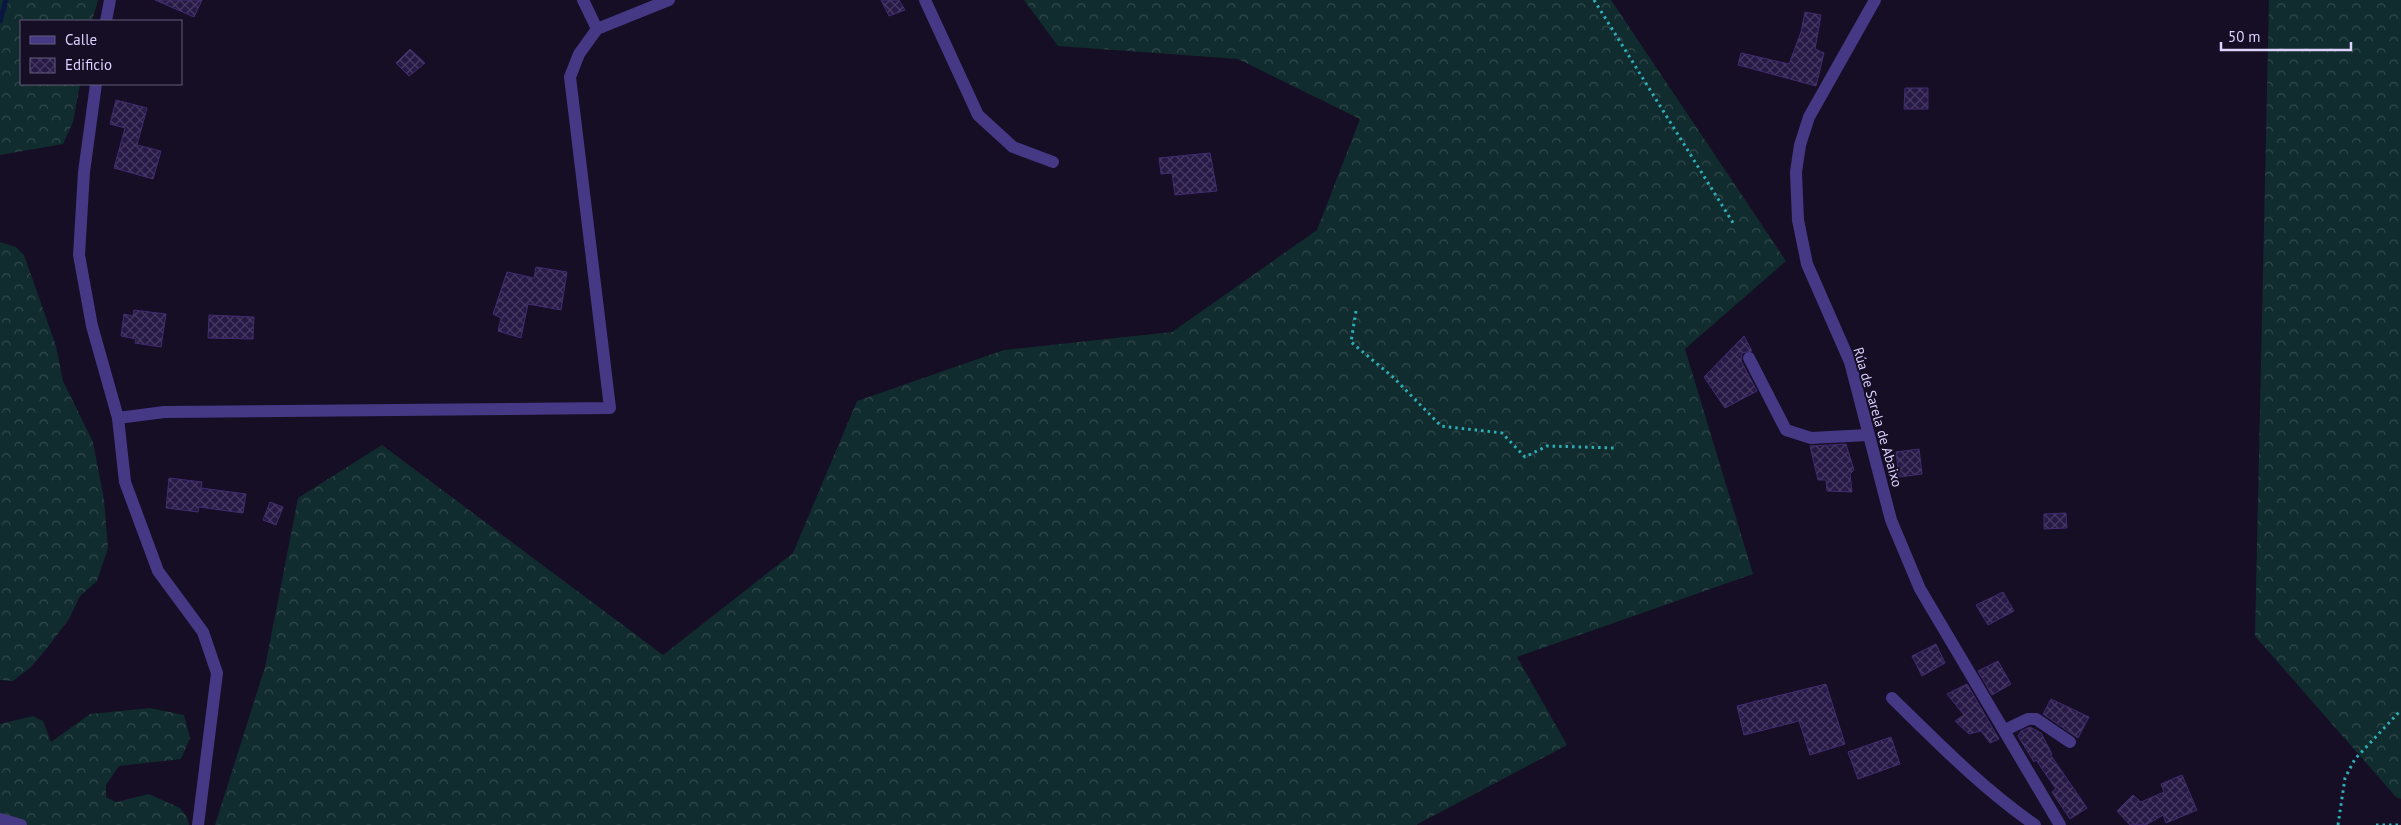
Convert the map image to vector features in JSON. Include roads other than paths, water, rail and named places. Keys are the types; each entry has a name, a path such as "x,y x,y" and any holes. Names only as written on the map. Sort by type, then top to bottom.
{"street":[{"path":"106,20 110,0"},
{"path":"584,0 597,29"},
{"path":"118,418 164,412 610,408 570,77 579,54 597,29 669,0"},
{"path":"924,0 978,116 1013,147 1053,162"},
{"name":"Rúa de Sarela de Abaixo","path":"1876,0 1809,117 1800,144 1796,172 1798,220 1807,264 1850,362 1891,520 1920,589 2060,825"},
{"path":"96,85 84,172 79,255 92,326 118,418 125,482 158,571 203,632 217,673 198,825"},
{"path":"1749,358 1786,430 1811,438 1868,435"},
{"path":"1892,698 1956,761 2003,803 2035,825"},
{"path":"2005,730 2028,719 2036,719 2070,742"},
{"path":"0,819 21,825"}],"waterway":[{"path":"0,21 6,0"}]}
